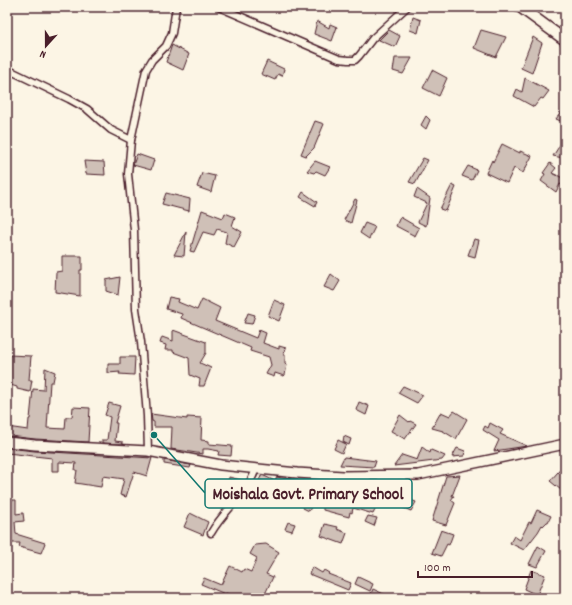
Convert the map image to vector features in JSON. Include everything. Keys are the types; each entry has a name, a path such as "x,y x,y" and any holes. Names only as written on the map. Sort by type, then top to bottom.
{"main road":[{"path":"520,7 565,40"}],"street":[{"path":"148,452 147,416 136,309 134,230 128,174 131,140 146,70 152,60 166,46 172,33 176,7"},
{"path":"219,7 339,59 355,60 373,38 407,7"},
{"path":"7,69 69,99 86,109 111,130 131,140"},
{"path":"7,442 148,452 221,465 343,476 418,475 565,444"},
{"path":"211,533 220,519 248,484 256,468"}],"building":[{"path":"413,17 421,20 418,33 410,30"},
{"path":"317,21 329,28 330,24 337,27 332,41 314,34"},
{"path":"389,30 400,36 395,47 379,40"},
{"path":"481,30 506,37 496,57 474,48"},
{"path":"533,37 542,43 532,73 521,68"},
{"path":"172,45 189,54 183,70 166,62"},
{"path":"395,58 412,58 403,74 393,71"},
{"path":"267,61 284,69 282,76 278,74 275,80 261,74"},
{"path":"432,70 447,78 439,96 423,88"},
{"path":"525,78 549,91 534,107 514,96 517,89 522,92"},
{"path":"565,107 565,123 556,119"},
{"path":"426,116 430,120 426,129 421,125"},
{"path":"315,121 324,124 314,148 306,156 301,154"},
{"path":"565,137 565,154 563,158 553,156"},
{"path":"502,144 520,153 520,151 532,156 523,173 514,168 507,183 486,173"},
{"path":"137,154 154,160 151,170 133,165"},
{"path":"423,158 428,160 415,184 409,182"},
{"path":"84,161 104,162 105,175 86,174"},
{"path":"315,161 330,167 325,175 316,171 314,173 307,171"},
{"path":"550,163 556,168 552,173 565,179 565,187 560,184 556,192 541,181 545,174 543,173"},
{"path":"468,166 477,170 472,180 462,176"},
{"path":"202,173 215,176 211,192 197,187"},
{"path":"452,185 456,187 446,211 440,209"},
{"path":"417,189 430,198 426,226 418,222 427,203 414,197"},
{"path":"303,192 317,202 315,206 300,197"},
{"path":"166,193 190,199 189,211 162,204"},
{"path":"355,199 357,200 351,223 344,220"},
{"path":"202,210 223,218 225,213 235,217 232,226 242,232 234,247 225,243 227,232 217,229 214,235 203,232 194,252 190,251"},
{"path":"400,217 419,228 415,236 396,226"},
{"path":"365,223 375,227 369,239 360,233"},
{"path":"186,232 184,256 174,255"},
{"path":"474,239 479,240 475,257 468,255"},
{"path":"62,256 82,256 82,270 80,270 80,296 55,292 56,272 62,271"},
{"path":"331,274 340,281 334,291 324,287"},
{"path":"120,277 118,295 106,291 106,280"},
{"path":"169,297 179,299 178,302 197,310 202,299 220,308 215,321 256,338 259,330 266,333 263,343 279,349 279,346 286,348 284,354 285,363 287,365 285,375 275,373 274,377 266,374 271,365 269,357 250,351 251,348 181,318 182,314 166,309"},
{"path":"274,300 285,305 279,321 268,316"},
{"path":"248,313 255,315 252,324 244,323"},
{"path":"173,330 206,342 206,353 200,363 211,368 204,386 199,386 200,379 190,375 189,358 173,352 173,350 165,350 166,345 160,343 162,337 173,341"},
{"path":"9,355 31,356 29,380 32,380 30,392 17,389 17,387 7,384"},
{"path":"120,357 135,357 134,375 119,374 120,372 108,373 108,364 120,364"},
{"path":"45,368 55,372 53,382 50,382 47,428 65,429 66,417 72,417 73,407 90,408 88,442 35,439 9,436 7,434 7,427 28,430 33,389 44,390"},
{"path":"403,386 423,395 417,403 398,393"},
{"path":"359,402 369,406 366,415 356,410"},
{"path":"109,403 120,406 115,423 117,423 115,441 123,442 123,444 102,443 102,440 107,440 110,417 105,415"},
{"path":"454,411 467,419 456,439 443,431 432,428 441,412 450,416"},
{"path":"151,414 187,419 187,417 202,418 201,440 209,441 209,444 232,446 231,456 218,455 219,451 208,449 203,449 203,454 171,449 172,427 154,427"},
{"path":"400,415 409,422 410,421 416,424 405,439 391,431"},
{"path":"490,423 503,430 500,434 527,446 494,451 499,440 483,430 485,426 488,428"},
{"path":"344,436 351,439 349,445 343,442"},
{"path":"338,440 346,444 342,453 334,449"},
{"path":"422,447 430,453 431,450 445,456 442,460 394,466 402,455 417,460"},
{"path":"8,448 152,458 147,476 134,472 126,497 120,495 124,479 103,476 101,487 75,483 77,470 75,470 76,463 59,462 59,471 52,471 52,458 7,453"},
{"path":"457,448 465,451 464,456 452,457"},
{"path":"344,457 376,461 374,467 340,465"},
{"path":"164,460 191,465 190,468 164,464"},
{"path":"565,464 565,491 561,490 550,481"},
{"path":"262,475 275,481 277,477 286,479 354,482 352,501 368,507 376,483 385,485 382,493 400,500 402,497 416,502 411,511 389,502 387,507 378,504 373,514 353,508 349,517 323,510 323,507 313,503 309,511 303,508 306,502 279,491 277,497 266,493 270,484 259,480"},
{"path":"460,475 452,496 454,496 451,500 455,503 446,525 432,521 446,476"},
{"path":"229,477 245,481 244,483 238,484 237,490 228,488"},
{"path":"7,500 16,500 16,514 23,513 24,521 15,522 16,534 45,543 41,553 19,547 20,543 7,543"},
{"path":"537,510 551,516 548,522 543,526 542,525 524,550 510,543 514,536 520,540"},
{"path":"190,513 208,522 203,535 184,527"},
{"path":"368,516 377,518 374,526 365,522"},
{"path":"288,522 295,524 292,531 285,529"},
{"path":"325,524 338,527 337,529 347,533 343,544 321,536"},
{"path":"441,530 453,534 449,545 447,544 441,556 432,553"},
{"path":"266,544 279,552 266,574 273,577 265,594 273,598 260,598 253,593 250,598 236,598 201,584 204,578 221,585 230,566 242,572 244,569 251,572 257,558 250,554 255,545"},
{"path":"538,546 546,551 537,567 529,564"},
{"path":"312,567 322,573 324,570 329,573 328,574 351,583 348,590 309,574"},
{"path":"531,570 545,575 537,595 524,589"},
{"path":"358,577 373,584 370,591 355,584"},
{"path":"373,589 390,597 381,598 371,594"}],"place":[{"name":"Moishala Govt. Primary School","path":"154,435"}]}
